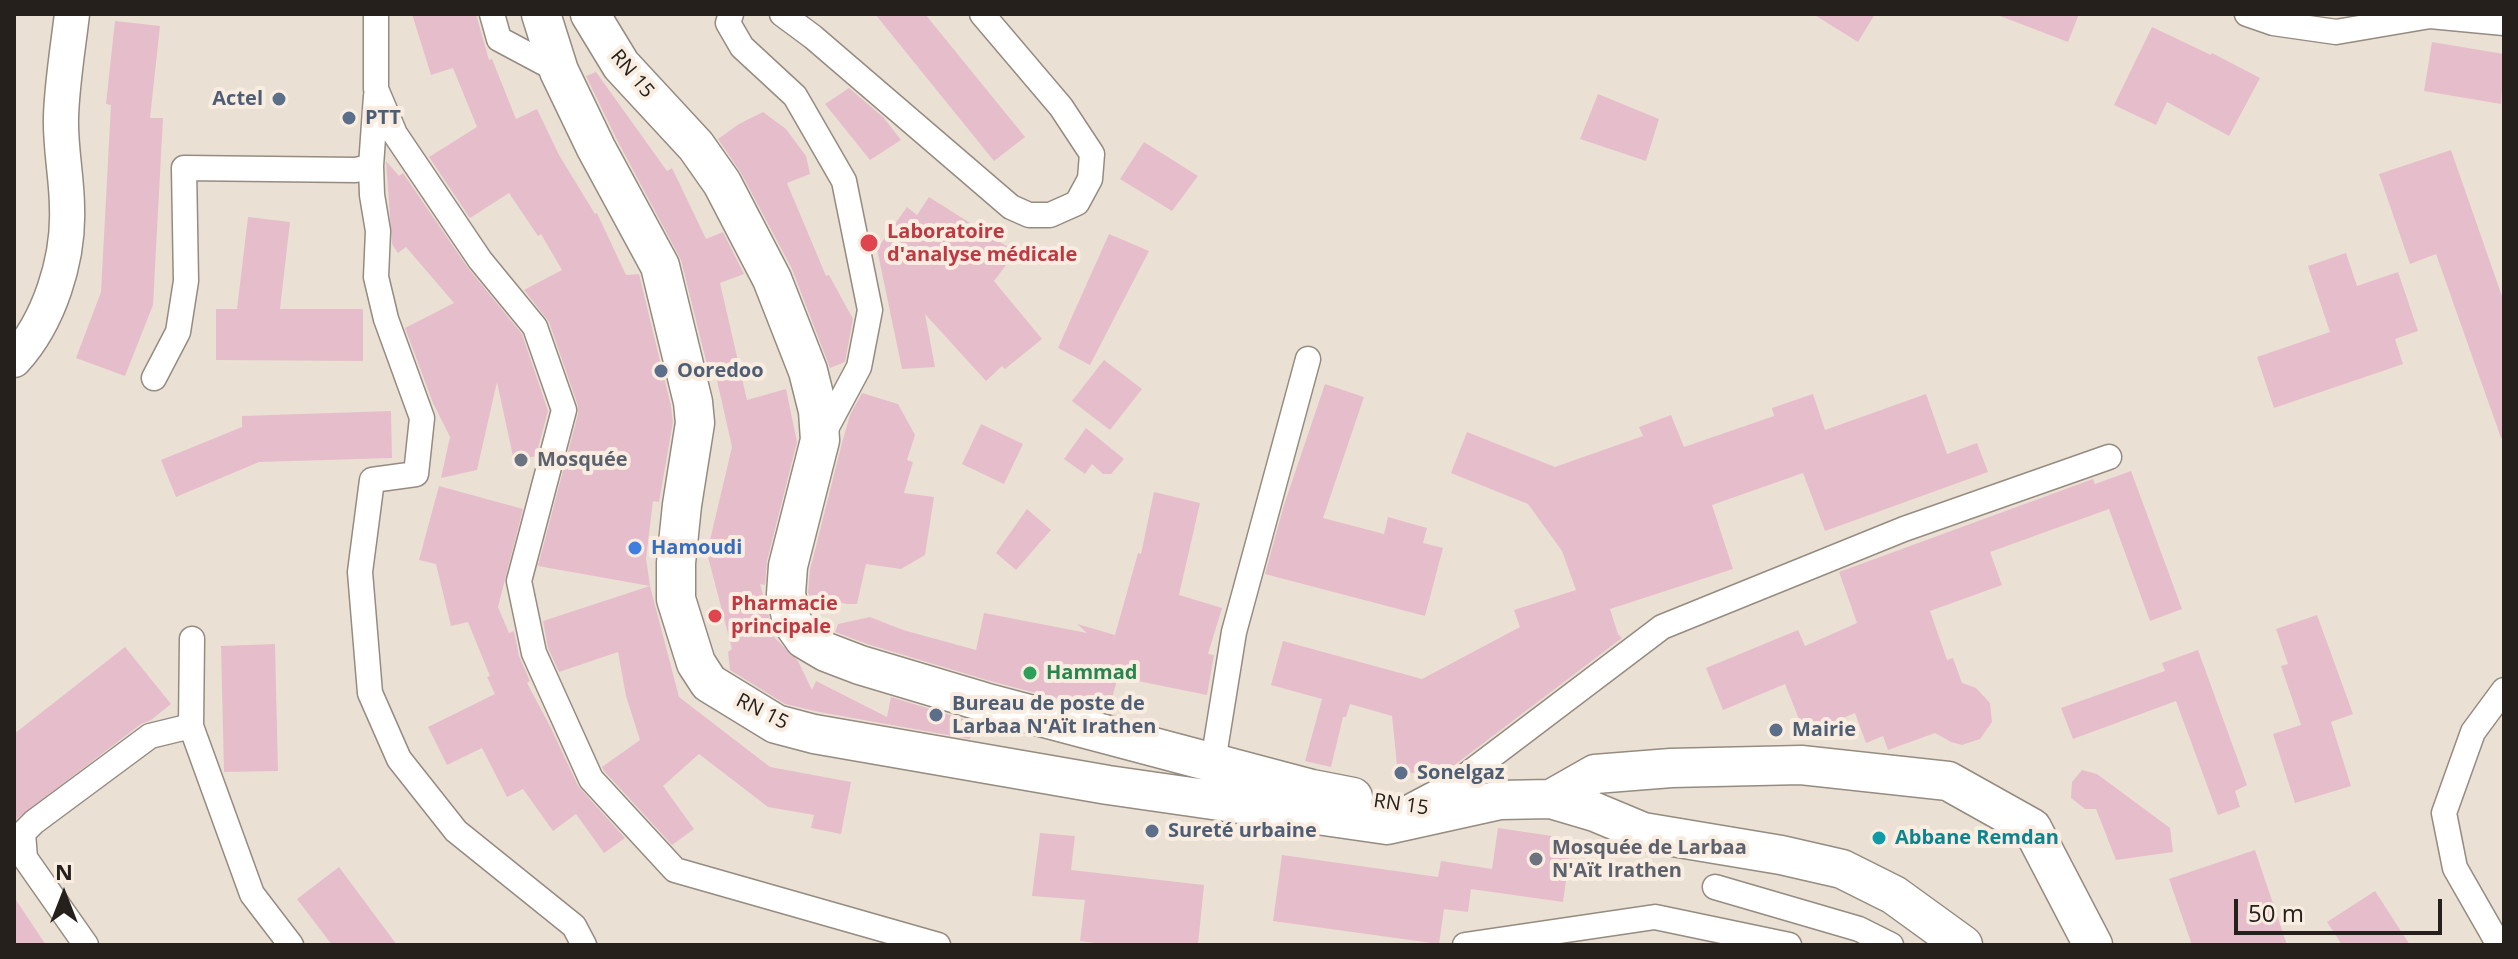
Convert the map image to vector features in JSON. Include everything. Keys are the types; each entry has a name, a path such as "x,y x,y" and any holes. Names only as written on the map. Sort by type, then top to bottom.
{"main road":[{"path":"14,360 38,329 65,248 68,209 61,115 72,14"},
{"name":"RN 15","path":"541,14 559,71 596,148 660,266 668,297 693,402 695,423 682,505 676,599 696,663 709,683 776,724 854,741 1108,785 1387,825 1500,800 1551,799 1595,812 1643,832 1781,855 1842,869 1894,895 1963,945"},
{"name":"RN 15","path":"590,14 621,65 696,146 722,183 772,279 808,371 818,411 820,440 788,566 786,594 792,622 804,639 826,652 874,669 984,702 1312,789 1407,808 1446,811"},
{"name":"RN 15","path":"1551,799 1595,774 1671,768 1801,765 1948,781 2032,828 2093,945"}],"street":[{"path":"376,14 376,89 371,166 378,231 376,277 386,319 422,418 416,474 372,480 360,572 370,693 399,759 456,831 574,926 584,945"},
{"path":"492,14 499,39 559,71"},
{"path":"731,14 728,23 742,47 795,96 844,181 870,310 859,367 820,440"},
{"path":"782,14 1011,207 1029,215 1050,215 1077,203 1090,179 1092,154 1061,107 982,14"},
{"path":"2247,14 2273,23 2336,32 2430,16 2504,23"},
{"path":"376,89 403,147 480,260 535,327 564,410 519,581 534,653 591,779 675,870 938,945"},
{"path":"154,378 178,332 186,281 184,168 356,170 371,166"},
{"path":"1213,762 1234,632 1308,359"},
{"path":"1407,808 1460,780 1662,627 1904,529 2109,457"},
{"path":"192,639 191,726 252,894 291,945"},
{"path":"2499,945 2455,868 2444,813 2473,732 2504,690"},
{"path":"86,945 25,858 23,833 150,736 191,726"},
{"path":"1715,887 1856,937 1891,945"},
{"path":"1465,945 1655,917 1789,945"}],"building":[{"path":"412,14 476,14 489,60 492,59 516,119 537,109 559,155 597,213 626,275 639,274 673,422 659,502 653,501 646,558 650,586 538,566 578,406 549,322 524,290 562,270 541,234 538,236 509,193 470,218 429,157 477,127 453,68 431,75"},
{"path":"875,14 925,14 1025,137 994,161"},
{"path":"1813,14 1875,14 1858,42"},
{"path":"2001,14 2079,14 2068,42"},
{"path":"115,21 160,26 150,118 163,118 153,305 125,376 76,358 101,292 111,105 106,104"},
{"path":"2152,27 2260,78 2229,136 2167,102 2156,125 2114,105"},
{"path":"2432,42 2504,54 2501,104 2424,91"},
{"path":"596,72 667,171 672,168 706,239 723,232 744,274 720,283 747,400 786,389 797,442 767,561 765,585 760,584 775,638 798,661 812,690 816,681 887,717 891,697 973,722 970,739 785,704 730,670 728,652 732,649 707,553 732,447 716,376 710,377 681,260 586,76"},
{"path":"849,88 883,117 901,140 870,160 825,104"},
{"path":"1598,94 1659,119 1646,161 1580,139"},
{"path":"763,112 786,129 806,156 810,174 787,183 826,276 829,275 853,319 845,362 830,368 792,269 741,173 718,139"},
{"path":"1144,142 1198,176 1172,211 1120,179"},
{"path":"2451,150 2504,302 2504,438 2501,438 2436,254 2410,264 2379,174"},
{"path":"386,161 399,176 403,173 468,268 522,334 548,411 536,456 514,461 497,382 477,470 441,478 450,437 433,403 405,328 454,303 406,247 398,253 392,244"},
{"path":"929,197 1016,252 994,281 1042,339 986,381 925,314 935,367 902,369 877,249 907,207 917,215"},
{"path":"248,217 290,222 280,309 363,309 363,361 216,360 216,309 237,309"},
{"path":"1109,234 1149,251 1090,365 1058,348"},
{"path":"2346,253 2357,286 2398,272 2418,331 2395,339 2403,364 2274,408 2257,357 2330,332 2308,266"},
{"path":"1104,360 1142,389 1110,430 1072,401"},
{"path":"1325,384 1364,397 1323,518 1384,534 1388,517 1427,528 1423,543 1443,548 1425,616 1265,574 1284,505"},
{"path":"862,393 898,404 915,435 907,460 913,462 904,493 934,497 925,555 901,569 866,564 857,604 847,604 809,595 808,592 810,570 842,443 850,415"},
{"path":"1813,394 1825,430 1926,394 1947,454 1977,443 1988,472 1825,531 1803,473 1712,505 1733,569 1610,609 1622,638 1452,767 1398,775 1392,716 1350,704 1346,717 1343,717 1331,767 1305,761 1322,699 1271,685 1283,641 1422,679 1520,627 1514,610 1576,590 1562,551 1528,504 1451,473 1467,432 1555,467 1643,436 1639,427 1671,415 1684,447 1774,416 1772,408"},
{"path":"391,411 392,458 259,462 176,497 161,460 242,427 242,416"},
{"path":"981,424 1023,444 1004,484 962,464"},
{"path":"1086,428 1124,459 1111,474 1103,474 1092,464 1085,474 1064,459"},
{"path":"2131,471 2182,609 2150,621 2109,509 1990,552 2002,585 1930,611 1947,660 1953,658 1962,683 1976,688 1990,703 1992,722 1980,739 1962,745 1935,733 1888,750 1883,736 1866,743 1855,713 1805,734 1785,684 1723,710 1706,668 1798,630 1805,646 1857,623 1839,572 2093,479 2095,484"},
{"path":"439,486 523,509 498,607 509,633 514,631 519,656 530,681 527,683 578,786 625,838 604,853 576,814 553,831 523,789 507,797 482,748 447,765 428,727 495,694 468,622 451,626 436,564 419,560"},
{"path":"1154,492 1200,503 1179,595 1222,608 1208,654 1214,655 1207,695 1118,677 1108,712 990,681 835,632 838,624 870,617 903,630 976,650 984,613 1087,633 1077,624 1115,635 1138,553 1141,554"},
{"path":"1027,509 1051,530 1016,570 996,553"},
{"path":"650,586 679,697 770,767 851,782 841,834 811,828 814,815 768,807 699,754 663,786 694,829 672,845 604,771 602,767 640,740 626,696 618,652 559,672 548,648 543,621"},
{"path":"2317,615 2353,714 2331,722 2351,786 2295,803 2273,734 2301,725 2281,666 2288,664 2276,629"},
{"path":"275,644 278,771 224,772 221,646"},
{"path":"125,647 171,704 14,821 14,734"},
{"path":"2198,650 2247,785 2235,791 2240,807 2218,815 2176,701 2073,739 2061,708 2165,671 2162,663"},
{"path":"2082,770 2097,774 2170,828 2173,852 2116,860 2096,809 2085,809 2071,798 2072,782"},
{"path":"1498,828 1572,839 1563,902 1471,889 1468,912 1444,909 1439,944 1273,921 1282,855 1438,877 1441,861 1492,869"},
{"path":"1040,833 1075,836 1071,870 1204,885 1198,945 1112,945 1080,941 1085,900 1032,896"},
{"path":"2255,850 2287,945 2192,945 2169,879"},
{"path":"339,867 397,945 332,945 297,899"},
{"path":"2375,891 2410,945 2342,945 2327,922"},
{"path":"14,897 46,945 14,945"}],"place":[{"name":"Actel","path":"279,99"},
{"name":"PTT","path":"349,118"},
{"name":"Laboratoire d'analyse médicale","path":"869,243"},
{"name":"Ooredoo","path":"661,371"},
{"name":"Mosquée","path":"521,460"},
{"name":"Hamoudi","path":"635,548"},
{"name":"Pharmacie principale","path":"715,616"},
{"name":"Hammad","path":"1030,673"},
{"name":"Bureau de poste de Larbaa N'Aït Irathen","path":"936,715"},
{"name":"Mairie","path":"1776,730"},
{"name":"Sonelgaz","path":"1401,773"},
{"name":"Sureté urbaine","path":"1152,831"},
{"name":"Abbane Remdan","path":"1879,838"},
{"name":"Mosquée de Larbaa N'Aït Irathen","path":"1536,859"}]}
